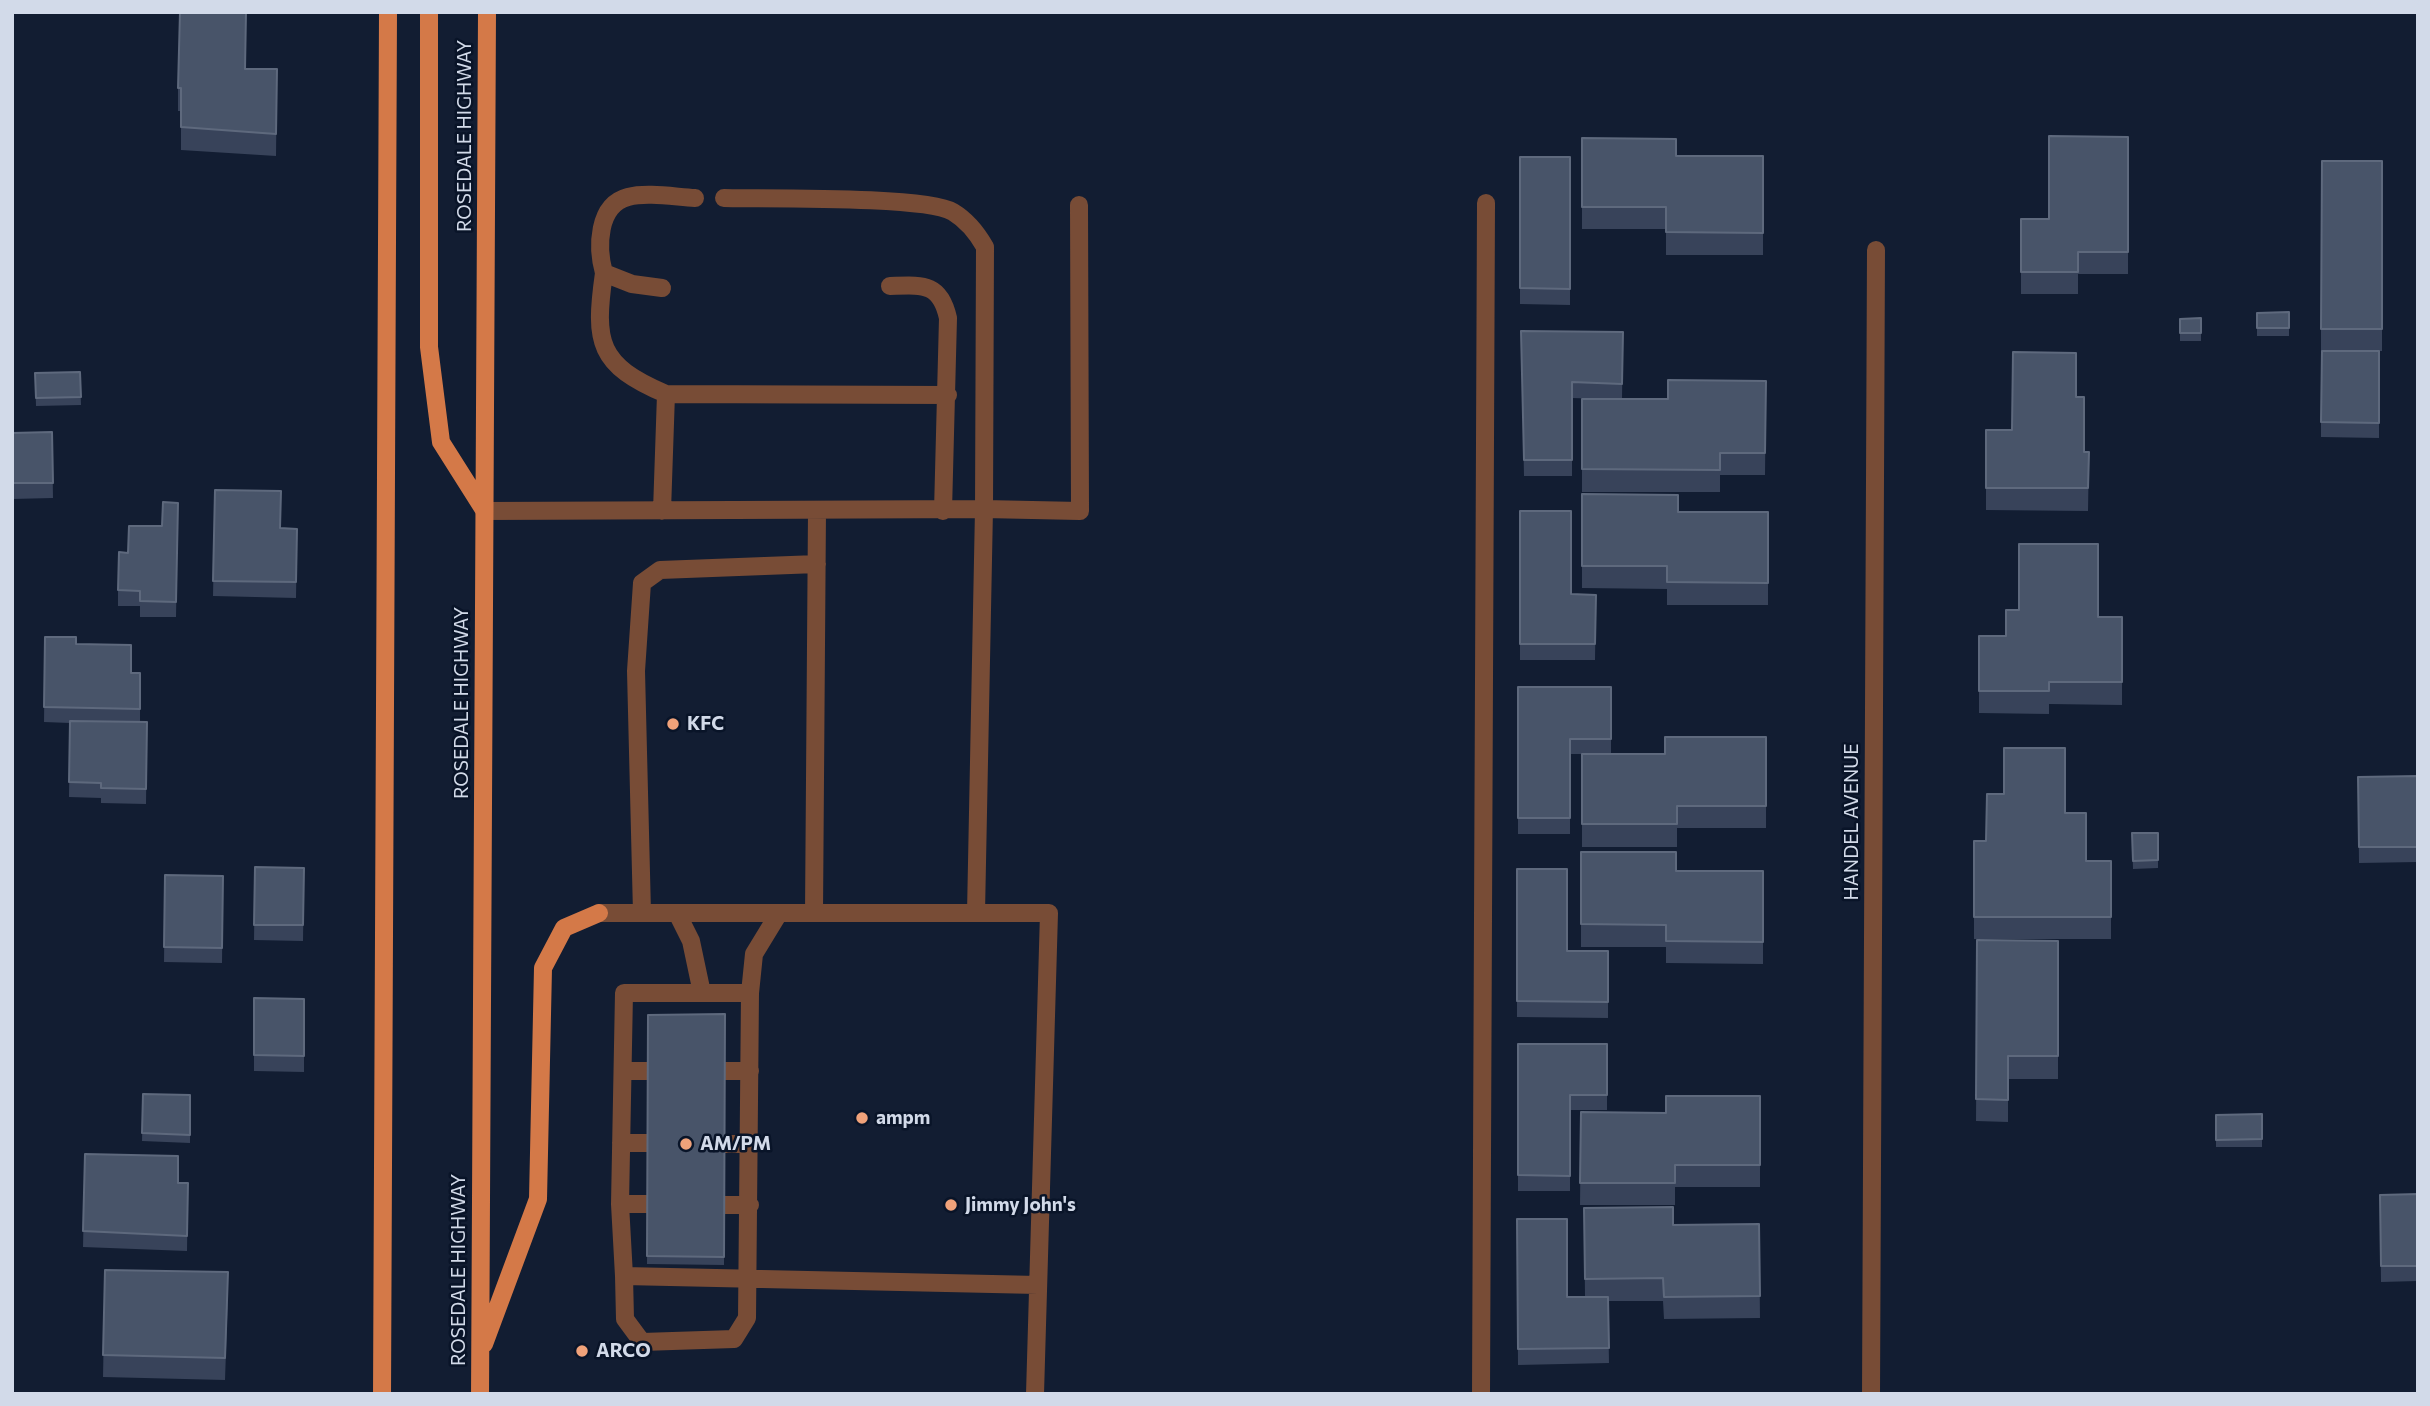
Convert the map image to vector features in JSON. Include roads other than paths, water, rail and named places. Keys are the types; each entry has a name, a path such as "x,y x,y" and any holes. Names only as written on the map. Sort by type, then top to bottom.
{"main road":[{"path":"382,1394 388,12"},
{"path":"429,12 429,347 441,442 484,511"},
{"name":"ROSEDALE HIGHWAY","path":"480,1394 487,12"},
{"path":"480,1354 538,1199 542,968 564,928 599,913"}],"street":[{"path":"695,198 629,197 612,205 601,229 599,255 604,273 598,316 601,339 615,363 632,379 666,394 948,395"},
{"path":"724,198 912,203 951,211 975,229 985,247 984,509 976,913"},
{"path":"1481,1394 1486,203"},
{"path":"484,511 1080,511 1079,205"},
{"name":"HANDEL AVENUE","path":"1871,1394 1876,250"},
{"path":"604,273 632,284 663,288"},
{"path":"890,286 930,287 944,298 948,318 948,395 943,511"},
{"path":"663,511 666,394"},
{"path":"814,913 817,511"},
{"path":"642,913 636,671 642,583 660,570 817,564"},
{"path":"599,913 1049,913 1035,1394"},
{"path":"677,913 691,941 702,993"},
{"path":"750,993 624,993 620,1204 625,1319 642,1342 734,1339 747,1318 750,993 754,954 779,913"},
{"path":"623,1071 648,1071"},
{"path":"724,1071 750,1071"},
{"path":"621,1143 647,1143"},
{"path":"724,1144 750,1144"},
{"path":"620,1204 647,1204"},
{"path":"724,1205 750,1205"},
{"path":"624,1276 1038,1285"}],"place":[{"name":"KFC","path":"673,724"},
{"name":"ampm","path":"862,1118"},
{"name":"AM/PM","path":"686,1144"},
{"name":"Jimmy John's","path":"951,1205"},
{"name":"ARCO","path":"582,1351"}]}
